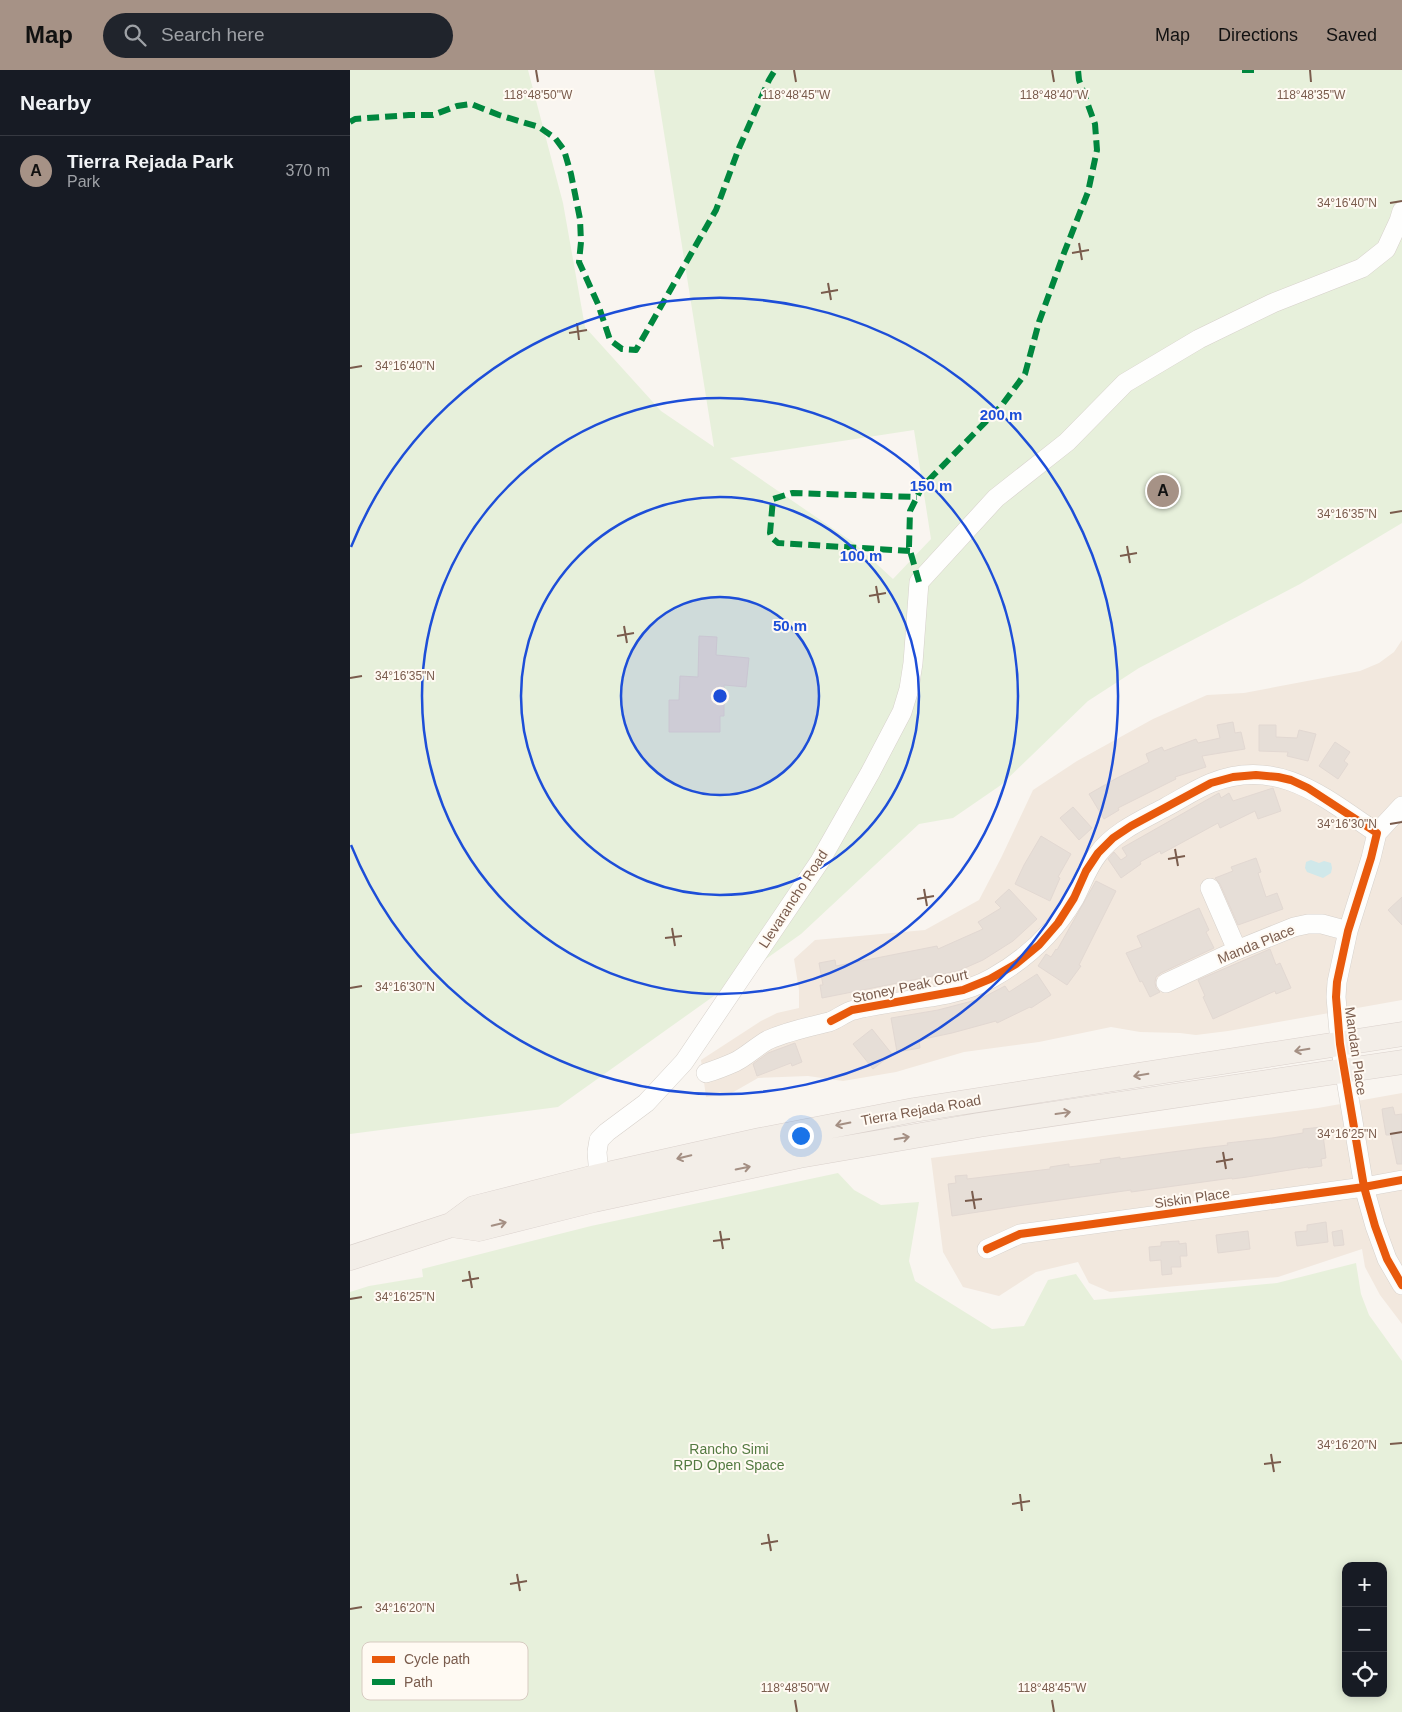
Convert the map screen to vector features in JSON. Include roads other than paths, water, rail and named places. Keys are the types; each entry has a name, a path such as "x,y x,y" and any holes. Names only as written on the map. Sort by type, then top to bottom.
{"main road":[{"name":"Tierra Rejada Road","path":"350,1258 451,1225 474,1208 599,1176 760,1140 914,1110 1402,1034"},
{"name":"Tierra Rejada Road","path":"451,1225 478,1229 594,1200 799,1156 979,1125 1402,1062"}],"street":[{"name":"Llevarancho Road","path":"599,1176 597,1152 599,1140 646,1103 684,1062 820,861 870,773 902,712 909,689 913,663 919,582 996,498 1067,442 1125,383 1199,339 1264,307 1362,268 1386,249 1399,222 1402,211"},
{"name":"Stoney Peak Court","path":"706,1073 736,1062 768,1040 806,1026 831,1021 852,1010 963,990 990,979 1016,964 1039,946 1058,923 1074,898 1086,871 1094,859 1113,838 1131,826 1211,783 1233,777 1256,774 1291,780 1308,788 1377,833"},
{"path":"1377,833 1402,806"},
{"name":"Mandan Place","path":"1377,833 1348,931 1337,982 1336,997 1340,1044 1364,1188 1387,1259 1402,1285"},
{"path":"1210,888 1237,950"},
{"name":"Manda Place","path":"1166,983 1237,950 1294,927 1322,924 1348,931"},
{"name":"Siskin Place","path":"987,1249 1020,1234 1364,1188 1402,1180"}],"water":[{"path":"1311,860 1319,863 1324,861 1331,863 1331,873 1323,878 1307,872 1305,868 1306,862"}],"place":[{"name":"Tierra Rejada Park","path":"1163,491"}],"park label":[{"name":"Rancho Simi RPD Open Space","path":"729,1458"}]}
